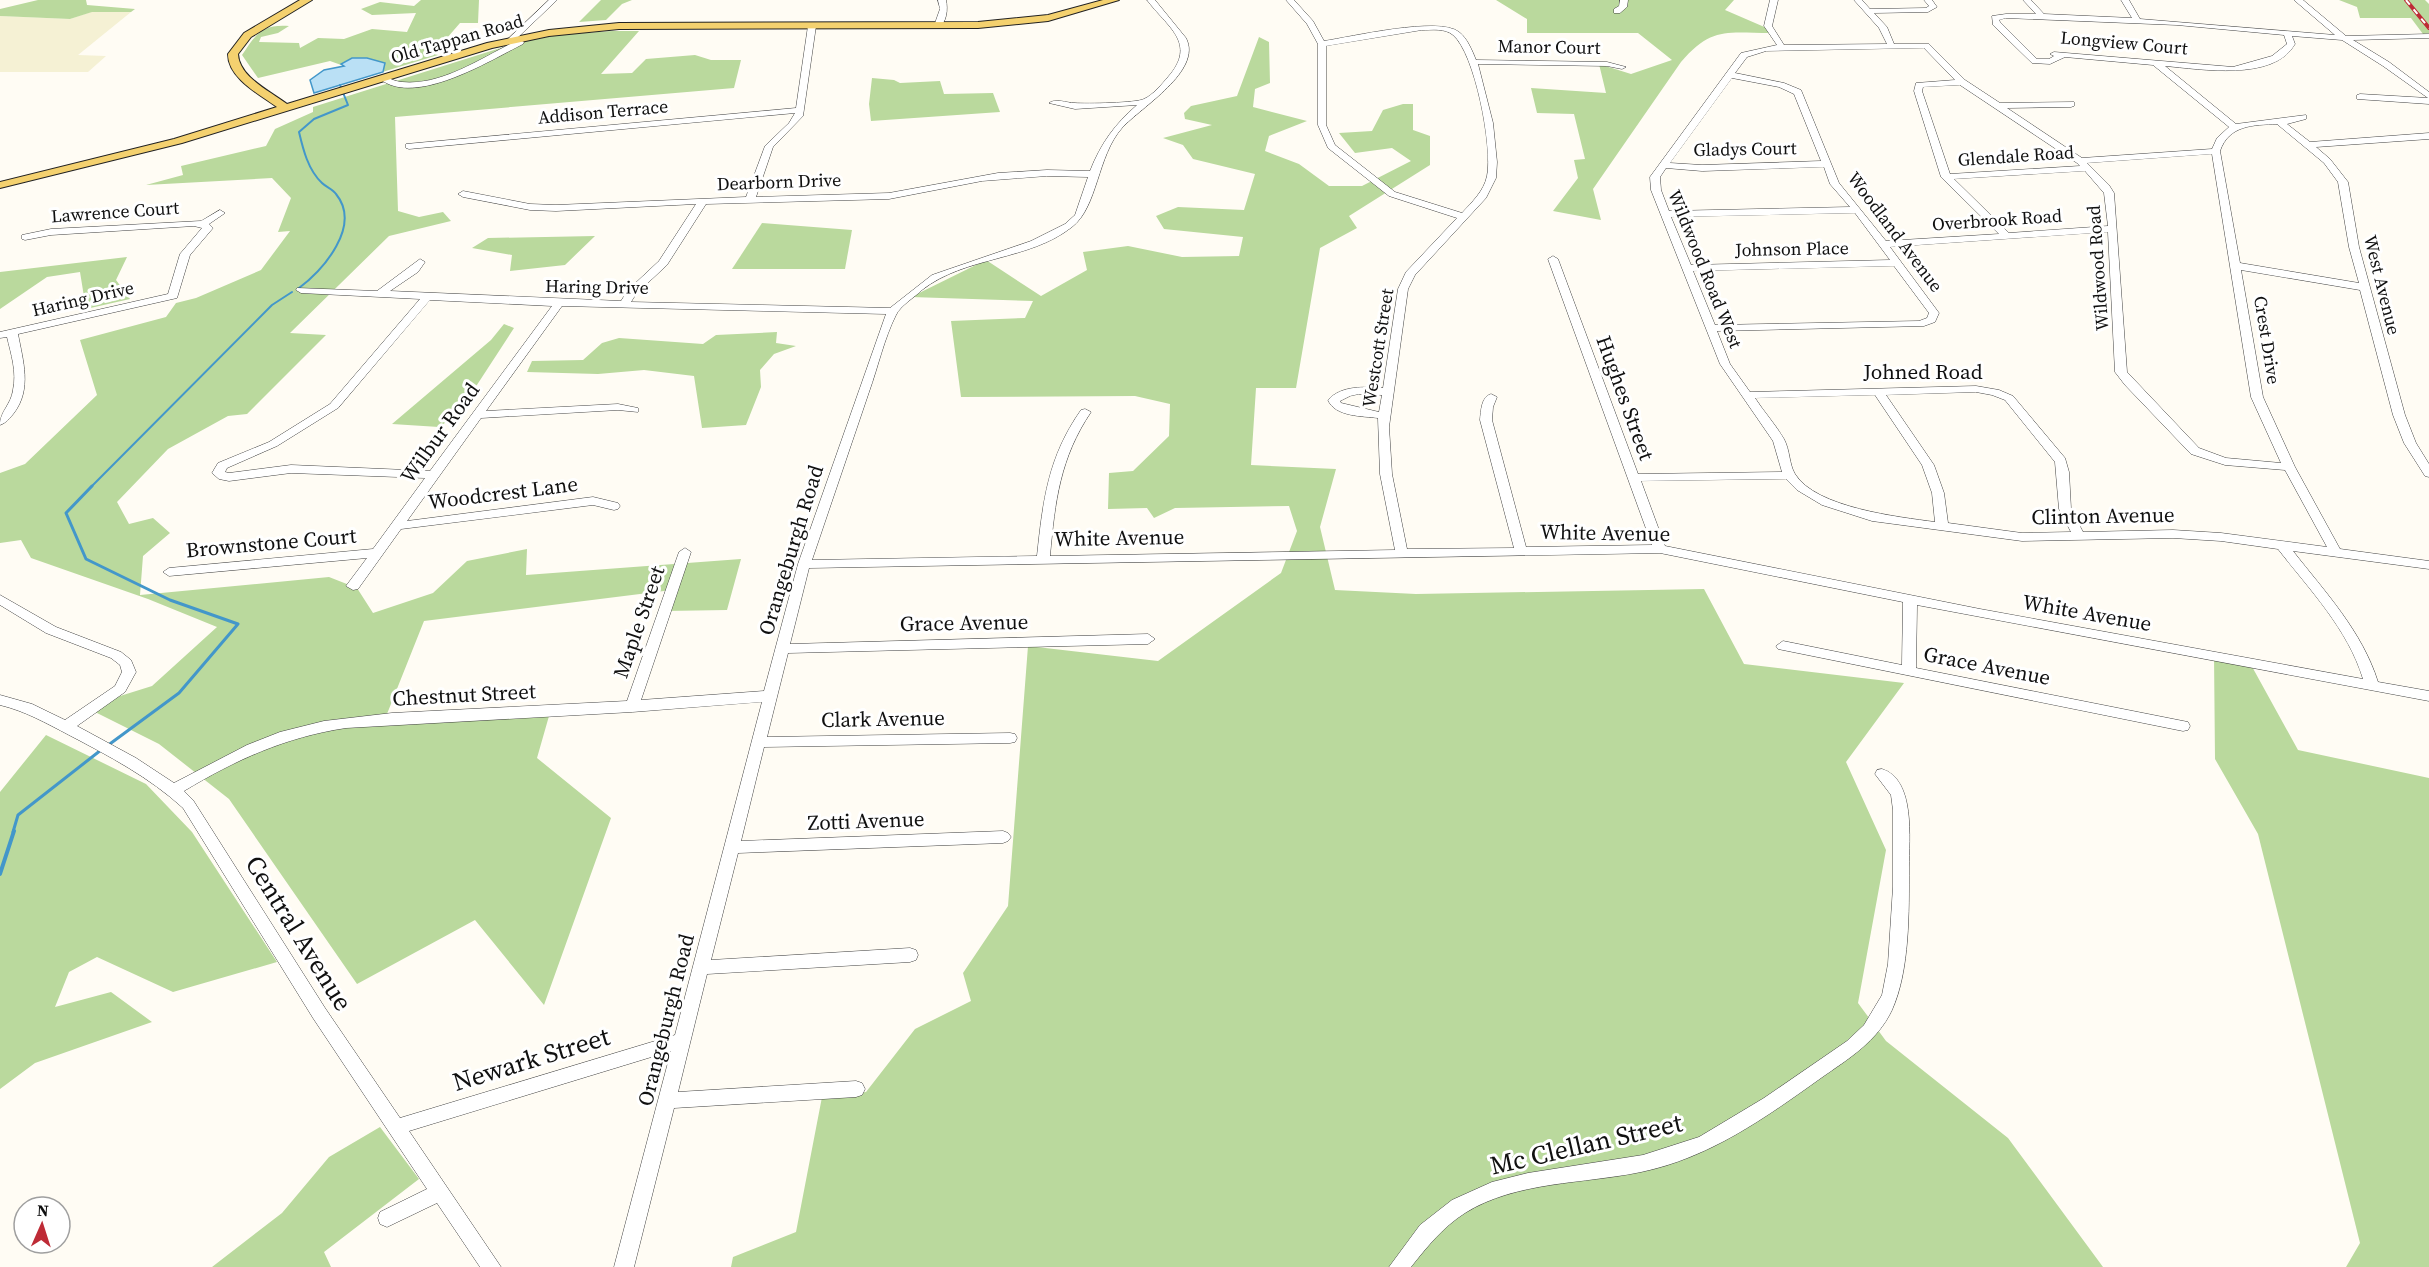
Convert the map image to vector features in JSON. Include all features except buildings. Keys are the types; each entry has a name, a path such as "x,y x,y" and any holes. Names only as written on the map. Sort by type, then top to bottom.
{"main road":[{"path":"286,109 240,71 232,61 232,55 247,35 307,0"},
{"name":"Old Tappan Road","path":"0,185 165,145 384,79 549,33 601,27 978,26 1073,12 1114,0"}],"street":[{"path":"384,79 393,85 405,85 440,79 469,68 515,41 553,0"},
{"path":"938,26 944,9 942,0"},
{"name":"Orangeburgh Road","path":"624,1267 804,564 892,311 912,291 934,278 1053,235 1069,226 1079,216 1113,134 1128,116 1171,79 1185,53 1182,38 1151,0"},
{"path":"1290,0 1310,23 1322,44 1322,125 1331,146 1392,194 1464,217"},
{"path":"1617,12 1623,7 1624,0"},
{"path":"1774,0 1768,26 1782,47"},
{"path":"1858,0 1883,27 1891,45"},
{"path":"1868,11 1928,10 1933,7 1928,0"},
{"path":"2027,0 2042,16 2137,20 2344,38 2429,36"},
{"path":"2125,0 2137,20"},
{"path":"2298,0 2344,38 2429,96"},
{"name":"Longview Court","path":"2042,16 2001,16 1994,20 2025,52 2226,69 2245,68 2289,51 2291,44 2287,32"},
{"path":"750,199 769,146 796,120 800,110 812,26"},
{"name":"Westcott Street","path":"1322,44 1422,28 1435,28 1457,34 1475,62 1487,114 1492,174 1483,196 1405,281 1384,416 1386,474 1402,554"},
{"name":"Wildwood Road West","path":"1789,475 1779,441 1725,363 1654,183 1658,172 1744,56 1749,53 1782,47 1891,45"},
{"name":"Wildwood Road","path":"1891,45 1921,45 1930,48 1962,82 2084,164 2109,193 2121,365 2124,377 2195,451 2225,461 2289,467"},
{"name":"Manor Court","path":"1475,62 1607,64 1622,67"},
{"path":"2155,62 2235,127"},
{"name":"Woodland Avenue","path":"1712,328 1920,324 1934,317 1932,309 1858,210 1835,184 1798,92 1788,87 1730,75"},
{"path":"1962,82 1923,84 1918,88 1946,177 2008,237"},
{"path":"2360,98 2429,101"},
{"path":"1053,103 1075,106 1147,102"},
{"path":"1998,106 2071,104"},
{"name":"Addison Terrace","path":"409,146 800,110"},
{"path":"2217,151 2224,133 2235,127 2297,120 2303,117"},
{"name":"West Avenue","path":"2280,122 2328,161 2343,182 2363,287 2403,428 2429,473"},
{"path":"2310,145 2429,136"},
{"name":"Glendale Road","path":"1946,177 2217,151"},
{"name":"Crest Drive","path":"2217,151 2257,397 2289,467 2335,551"},
{"name":"Gladys Court","path":"1665,165 1702,168 1826,164"},
{"name":"Dearborn Drive","path":"463,194 541,208 889,196 982,178 1065,173 1095,174"},
{"path":"625,303 639,285 663,263 703,201"},
{"path":"1665,214 1858,210"},
{"path":"205,224 220,213"},
{"name":"Haring Drive","path":"0,335 173,296 185,254 207,231 205,224"},
{"name":"Lawrence Court","path":"25,237 51,232 205,224"},
{"name":"Overbrook Road","path":"1883,244 2113,229"},
{"name":"Hughes Street","path":"1553,259 1660,549"},
{"path":"379,294 414,270 420,262"},
{"name":"Johnson Place","path":"1688,268 1897,263"},
{"path":"2237,266 2363,287"},
{"name":"Haring Drive","path":"302,290 559,303 892,311"},
{"path":"427,297 334,406 273,444 228,462 218,473 229,477 291,470 432,476"},
{"name":"Wilbur Road","path":"353,586 559,303"},
{"path":"0,422 10,413 20,396 12,332"},
{"name":"Johned Road","path":"1747,395 1976,389 1995,392 2009,398 2061,461 2065,471 2064,506 2070,522 2080,536"},
{"path":"1384,416 1344,409 1336,405 1334,400 1338,396 1355,391 1387,392"},
{"path":"1878,391 1928,465 1938,493 1942,525"},
{"path":"1491,398 1486,420 1521,551"},
{"path":"477,415 618,406 633,410"},
{"path":"1043,559 1051,482 1059,456 1071,431 1085,412"},
{"path":"273,444 262,456 265,464 291,470"},
{"path":"1634,478 1789,475"},
{"name":"Clinton Avenue","path":"1789,475 1811,494 1842,509 1872,518 1942,525 2022,537 2173,534 2221,537 2429,565"},
{"name":"Woodcrest Lane","path":"397,526 592,501 614,506"},
{"path":"2282,544 2353,638 2364,659 2372,685"},
{"name":"White Avenue","path":"804,564 1660,549 1910,599 2429,696"},
{"name":"Maple Street","path":"632,707 685,552"},
{"name":"Brownstone Court","path":"169,572 378,553"},
{"path":"0,599 51,630 116,655 126,663 129,672 120,689 66,727"},
{"path":"1909,672 1910,599"},
{"name":"Grace Avenue","path":"781,649 1148,639"},
{"name":"Grace Avenue","path":"1783,646 2183,726"},
{"name":"Chestnut Street","path":"174,790 255,745 321,727 374,720 632,707 769,696"},
{"name":"Central Avenue","path":"0,700 29,707 107,746 174,790 188,804 319,1013 490,1267"},
{"name":"Clark Avenue","path":"758,742 1010,738"},
{"name":"Mc Clellan Street","path":"1399,1267 1410,1249 1429,1227 1467,1200 1512,1184 1654,1161 1682,1152 1728,1130 1853,1046 1870,1030 1883,1011 1895,977 1900,887 1901,810 1898,794 1882,774"},
{"name":"Zotti Avenue","path":"731,847 1004,837"},
{"path":"700,968 910,955"},
{"name":"Newark Street","path":"396,1127 682,1040"},
{"path":"666,1101 856,1089"},
{"path":"387,1218 440,1192"}],"shaded area":[{"path":"91,12 131,12 78,55 106,56 88,72 0,72 0,16 70,19"}],"green space":[{"path":"38,0 86,0 87,5 135,9 131,12 92,12 70,19 0,16 0,9"},
{"path":"421,0 479,0 478,23 460,23 434,53 438,55 314,93 324,70 344,66 330,61 258,78 242,55 256,36 272,27 289,26 278,33 261,37 259,42 299,43 300,48 318,38 344,39 372,29 407,32 416,13 372,15 361,9 380,2 414,6"},
{"path":"601,0 632,0 622,4 606,20 579,22"},
{"path":"1496,0 1734,0 1725,10 1769,29 1771,33 1731,33 1711,37 1692,50 1681,62 1593,189 1601,220 1553,211 1578,178 1574,160 1585,159 1574,114 1537,113 1531,88 1606,93 1599,64 1631,74 1672,60 1638,33 1527,33 1527,19"},
{"path":"2339,0 2425,0 2429,4 2429,33 2423,34 2411,18 2360,18 2357,7"},
{"path":"639,31 601,74 632,73 646,59 695,55 711,60 741,60 734,88 395,117 398,211 419,217 443,212 451,221 389,236 290,333 326,335 247,414 228,416 168,449 117,502 129,524 153,518 170,533 143,556 140,595 329,577 357,588 373,613 433,593 467,561 527,549 526,575 741,559 727,610 665,611 672,590 424,621 383,724 551,709 537,758 611,818 544,1005 475,920 357,984 229,799 159,744 85,707 152,686 217,627 148,599 31,558 21,540 0,543 0,473 25,464 97,395 80,340 166,317 176,303 196,298 261,270 290,231 278,232 291,198 272,178 146,185 183,175 181,166 266,146 275,129 313,112 313,107 516,43 557,35"},
{"path":"1259,37 1269,42 1270,83 1255,89 1253,107 1307,121 1269,136 1265,151 1299,164 1329,186 1362,186 1411,161 1392,148 1355,153 1339,133 1372,131 1383,110 1403,104 1413,104 1413,130 1430,136 1430,165 1349,216 1357,228 1320,248 1296,388 1256,388 1251,465 1336,469 1320,527 1335,590 1416,594 1704,589 1744,664 1904,683 1846,762 1886,850 1858,1003 1886,1041 2008,1138 2103,1267 731,1267 733,1257 796,1232 822,1097 866,1092 915,1029 971,1001 963,973 1008,906 1028,646 1158,661 1281,573 1297,531 1289,506 1175,508 1154,518 1147,508 1108,509 1109,473 1133,471 1169,436 1170,404 1135,396 961,397 951,321 1025,318 1033,301 911,297 986,260 1041,296 1087,270 1083,252 1128,246 1182,257 1239,256 1243,237 1164,229 1156,216 1178,207 1244,210 1255,174 1193,159 1183,145 1163,138 1212,125 1185,119 1184,113 1191,106 1237,96"},
{"path":"872,78 894,80 900,83 940,81 944,94 993,93 1000,112 871,121 869,104"},
{"path":"762,223 852,230 845,269 732,269"},
{"path":"595,236 565,265 510,271 512,255 472,248 488,238"},
{"path":"127,257 116,280 130,299 86,309 80,272 47,277 0,309 0,272"},
{"path":"504,324 514,328 458,414 439,427 392,424 491,340"},
{"path":"777,332 776,343 796,346 774,354 760,370 761,387 746,425 702,428 694,376 644,370 598,374 527,372 532,361 583,360 602,343 619,338 703,344 716,335"},
{"path":"2214,655 2250,663 2298,750 2429,778 2429,1267 2346,1267 2360,1243 2258,834 2215,759"},
{"path":"46,735 146,784 192,832 277,962 173,992 97,957 69,972 55,1007 111,992 152,1022 35,1063 0,1089 0,792"},
{"path":"380,1127 419,1179 324,1252 331,1267 212,1267 282,1213 329,1157"}],"water":[{"path":"352,58 367,58 385,63 383,72 314,93 310,80 324,70 344,66 341,64"}],"waterway":[{"path":"299,288 328,259 342,233 345,220 343,206 335,192 322,183 313,172 304,152 299,132 314,119 348,105 340,85"},
{"path":"90,488 272,305 292,292"},
{"path":"92,486 66,513 86,559 170,600 238,624 179,693 107,746"},
{"path":"13,832 18,815 101,750"},
{"path":"0,874 14,831"}],"railway":[{"path":"2406,0 2429,28"}]}
